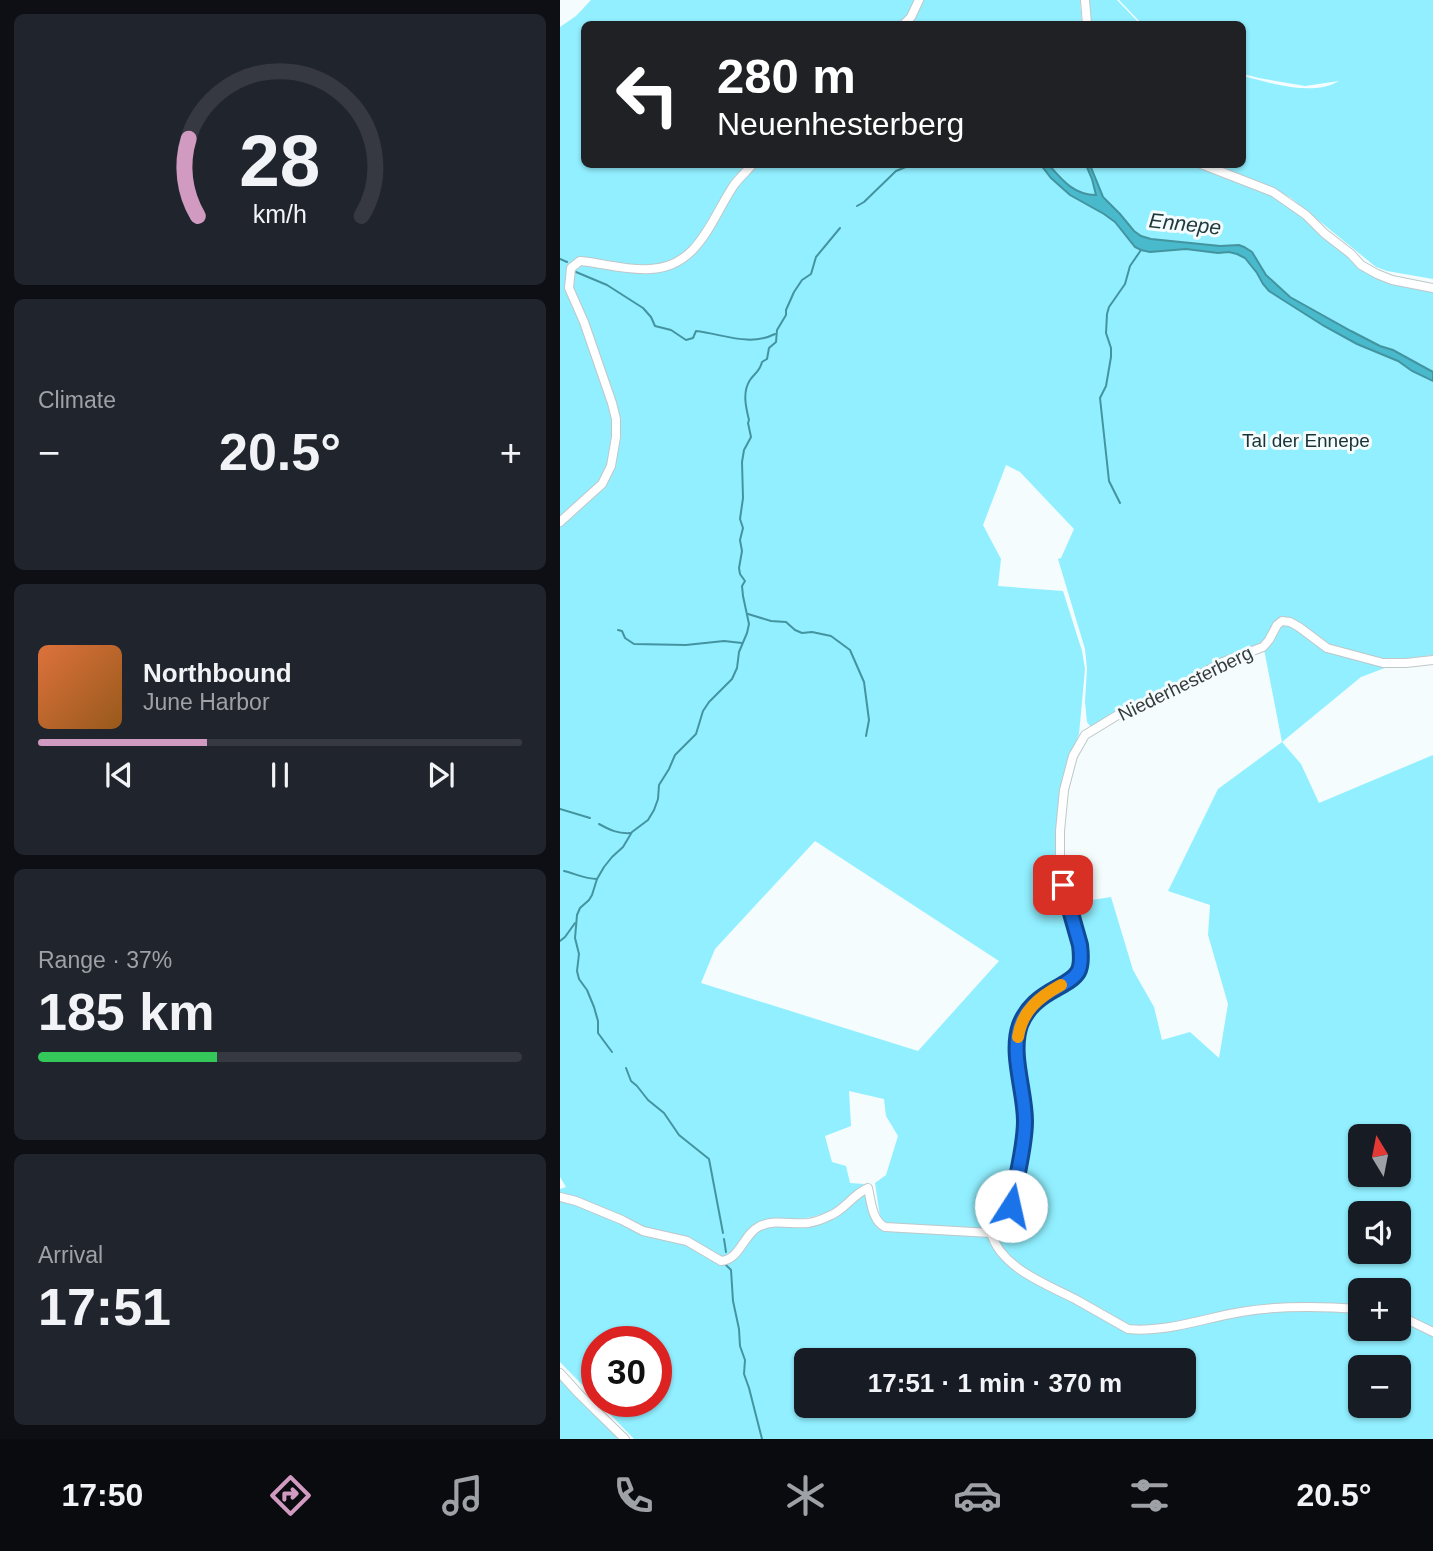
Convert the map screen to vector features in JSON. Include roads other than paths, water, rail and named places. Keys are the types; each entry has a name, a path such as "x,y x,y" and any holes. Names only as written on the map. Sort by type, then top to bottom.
{"street":[{"path":"907,21 919,0"},
{"path":"1085,3 1087,21"},
{"path":"560,522 602,484 611,466 616,437 612,402 569,288 571,268 580,261 635,270 654,269 681,261 698,245 736,183 749,168"},
{"path":"1212,168 1273,191 1306,215 1361,265 1377,274 1392,280 1433,288"},
{"name":"Niederhesterberg","path":"991,1233 997,1231 1011,1206 1025,1122 1018,1067 1019,1028 1026,1011 1078,971 1081,954 1063,885 1060,831 1064,790 1073,756 1084,735 1121,713 1154,700 1223,662 1263,646 1282,621 1299,627 1327,648 1383,663 1433,660"},
{"path":"560,1196 622,1220 642,1231 687,1241 721,1261 728,1260 737,1253 751,1232 759,1227 770,1223 807,1223 833,1215 868,1188 878,1224 885,1227 991,1233 1006,1258 1031,1276 1128,1329 1142,1330 1242,1311 1307,1305 1348,1308"},
{"path":"1411,1321 1433,1332"},
{"path":"560,1373 625,1439"}],"waterway":[{"path":"857,206 896,171 903,168"},
{"path":"612,1052 598,1033 594,1007 579,979 579,954 575,938 577,915 592,895 604,867 623,847 632,832 648,820 658,799 659,785 675,755 696,734 703,711 732,679 737,668 739,652 749,624 742,586 745,581 739,568 743,528 740,519 743,498 742,462 744,450 751,437 746,390 762,362 767,359 769,348 776,342 777,330 794,292 802,280 811,274 816,257 840,228"},
{"path":"1120,503 1109,481 1100,398 1106,386 1111,357 1106,333 1107,314 1125,284 1130,266 1141,250"},
{"path":"560,259 567,262"},
{"path":"576,272 607,285 643,308 655,326 671,330 686,340 693,338 696,331 746,340 775,334"},
{"path":"748,614 771,621 786,622 802,633 831,636 850,650 864,682 869,720 866,736"},
{"path":"618,630 634,644 686,645 724,641 742,643"},
{"path":"560,809 590,818"},
{"path":"599,824 614,831 631,833"},
{"path":"564,871 597,879"},
{"path":"560,941 575,923"},
{"path":"626,1068 631,1081 664,1113 679,1135 709,1159 723,1233"},
{"path":"724,1239 726,1252"},
{"path":"726,1265 731,1270 733,1301 740,1346 745,1360 744,1374 762,1439"}],"water label":[{"name":"Ennepe","path":"1185,224"}],"park label":[{"name":"Tal der Ennepe","path":"1306,440"}]}
